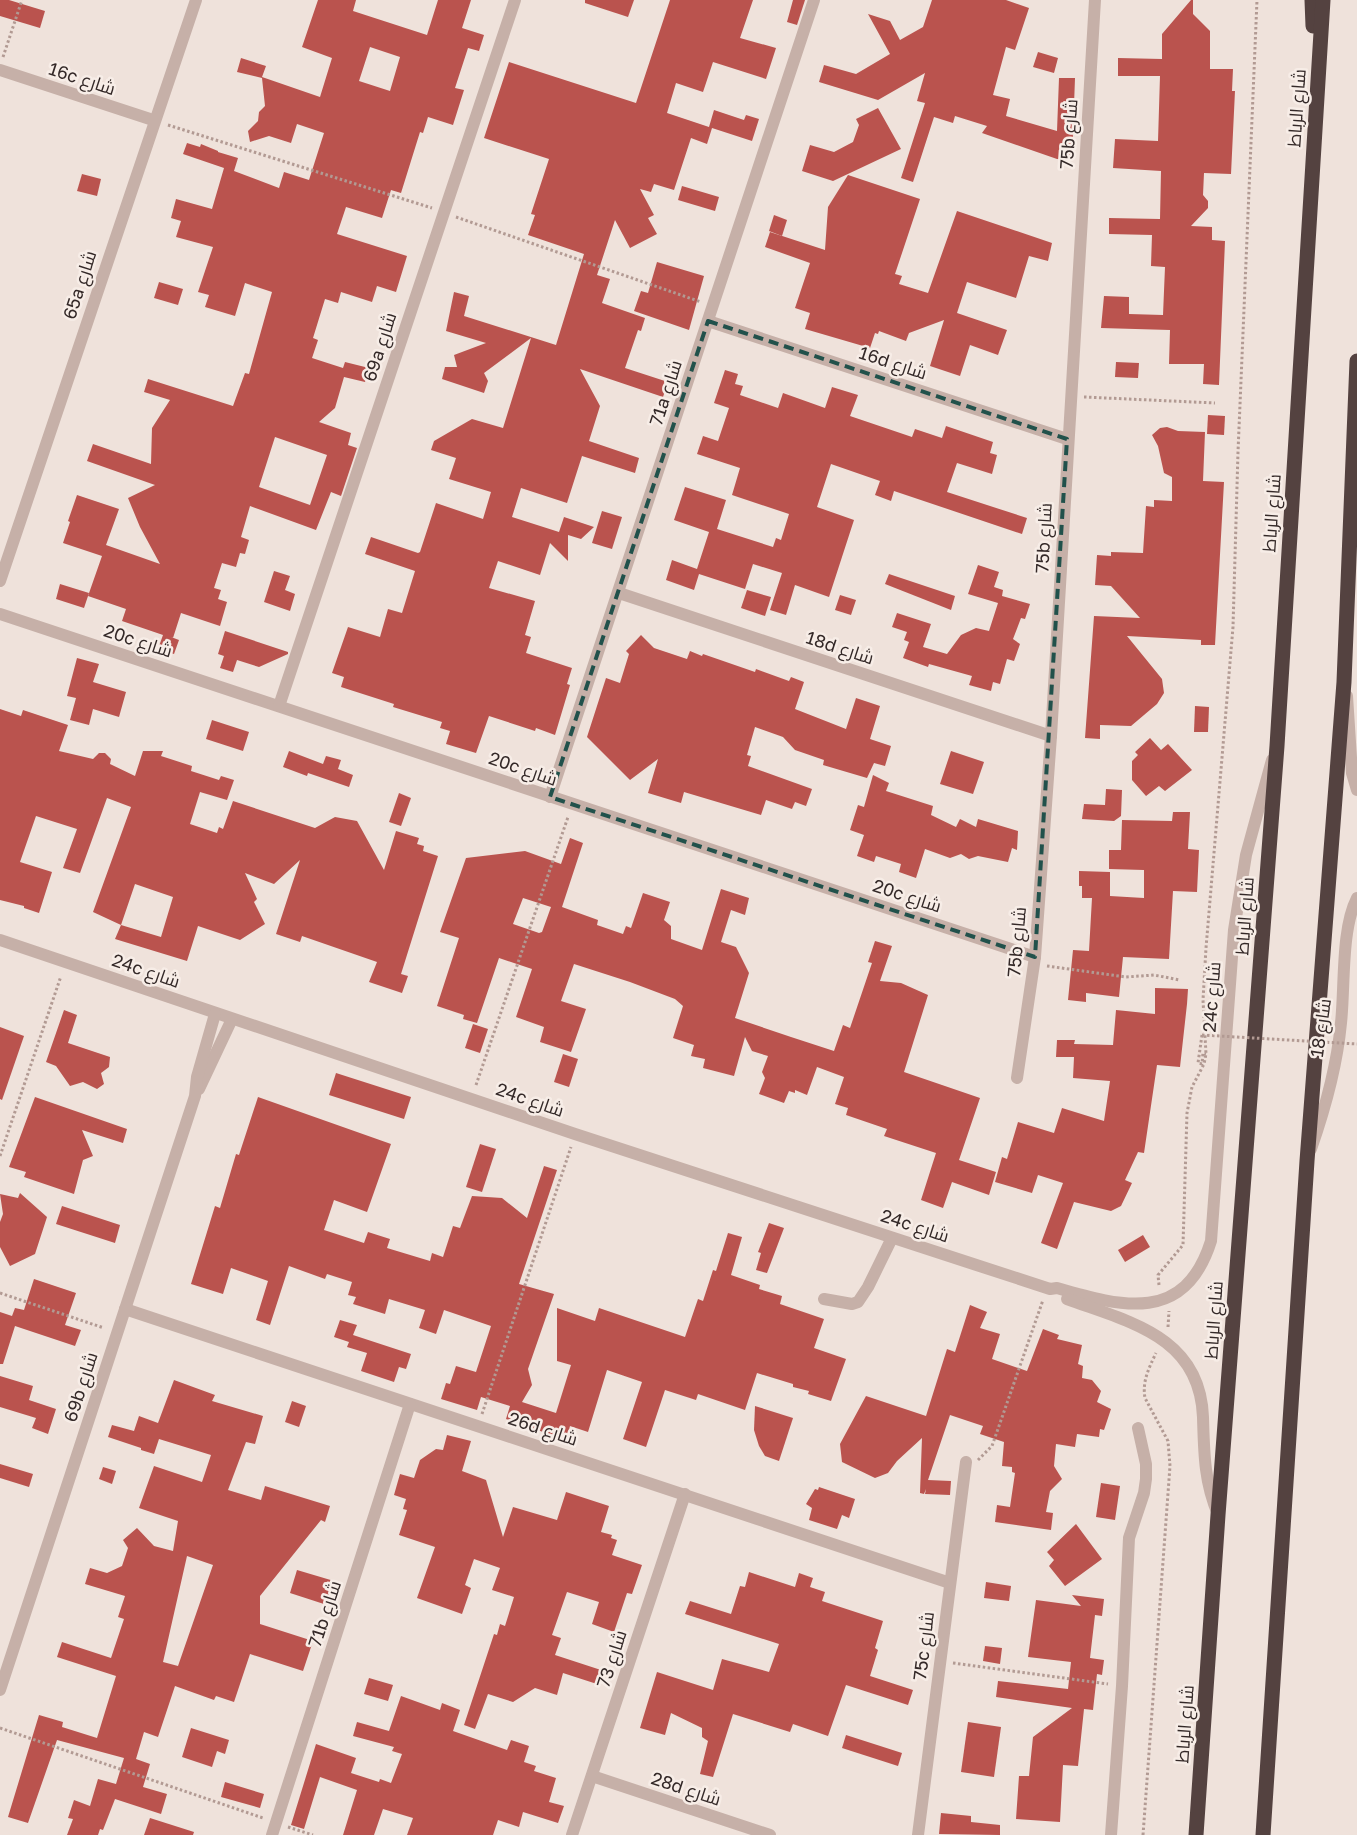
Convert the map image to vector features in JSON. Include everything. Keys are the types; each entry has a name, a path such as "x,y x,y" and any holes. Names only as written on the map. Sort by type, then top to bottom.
{"highway":[{"path":"1312,0 1317,95"},
{"name":"شارع الرباط","path":"1196,1835 1218,1515 1277,746 1323,0"},
{"path":"1263,1835 1307,1161 1344,682 1357,361"}],"street":[{"name":"65a شارع","path":"0,581 153,120 196,0"},
{"name":"69a شارع","path":"279,706 515,0"},
{"name":"71a شارع","path":"550,797 814,0"},
{"name":"75b شارع","path":"1017,1078 1034,960 1050,736 1095,0"},
{"name":"16c شارع","path":"0,70 153,120"},
{"name":"16d شارع","path":"708,321 1067,439"},
{"name":"18d شارع","path":"619,593 1050,736"},
{"name":"20c شارع","path":"0,614 1034,960"},
{"path":"1344,682 1349,709 1352,773 1357,790"},
{"name":"24c شارع","path":"1049,1289 1057,1288 1104,1302 1123,1304 1146,1303 1168,1297 1188,1283 1196,1274 1211,1241 1234,930 1239,893 1255,818 1277,746"},
{"name":"شارع 18","path":"1307,1161 1324,1112 1338,1048 1349,920 1357,898"},
{"name":"24c شارع","path":"0,940 66,961 215,1014 1049,1289 1056,1295 1142,1327 1163,1340 1183,1358 1196,1381 1202,1412 1207,1485 1218,1515"},
{"name":"69b شارع","path":"0,1690 3,1670 195,1096 197,1077 215,1014"},
{"name":"69b شارع","path":"195,1096 203,1083 232,1019"},
{"path":"824,1299 852,1304 858,1302 868,1287 892,1238"},
{"name":"26d شارع","path":"125,1309 950,1583"},
{"name":"71b شارع","path":"274,1829 410,1404"},
{"path":"1111,1835 1122,1686 1129,1538 1144,1493 1146,1478 1146,1464 1138,1428"},
{"name":"75c شارع","path":"918,1835 966,1465"},
{"name":"شارع 73","path":"572,1835 685,1494"},
{"name":"28d شارع","path":"592,1776 770,1835"}],"path":[{"path":"0,64 22,0"},
{"path":"1142,1835 1170,1453 1168,1441 1145,1398 1144,1384 1146,1373 1168,1326 1168,1297 1158,1284 1158,1275 1183,1245 1187,1113 1192,1087 1204,1064 1206,1054 1203,1000 1206,948 1233,627 1240,392 1257,0"},
{"path":"1070,396 1215,403"},
{"path":"472,1098 572,804"},
{"path":"1034,960 1126,976 1154,975 1180,980"},
{"path":"0,1156 66,961"},
{"path":"1206,1054 1203,1053 1202,1064 1198,1063 1202,1035 1357,1044"},
{"path":"478,1427 576,1134"},
{"path":"966,1465 986,1454 992,1446 1049,1289"},
{"path":"0,1293 117,1332"},
{"path":"940,1661 1122,1686"},
{"path":"0,1728 274,1829 313,1835"}],"highlighted area":[{"path":"708,321 1067,439 1035,957 550,797"}],"building":[{"path":"0,0 9,0 45,11 40,28 0,16"},
{"path":"318,0 356,0 353,11 427,35 438,0 471,0 462,28 484,35 479,51 468,48 455,88 464,90 453,125 428,117 423,133 420,132 401,193 391,190 382,218 346,207 337,234 407,256 396,292 377,286 372,302 341,292 338,303 325,299 313,338 318,340 312,358 343,368 345,362 369,368 365,382 344,377 335,408 319,422 351,433 348,445 357,448 341,496 331,492 316,530 250,506 241,537 249,540 245,554 240,553 236,567 222,563 214,588 221,590 218,599 227,602 220,626 181,613 173,638 179,640 174,654 158,649 163,635 122,621 126,609 88,596 102,556 63,543 77,495 119,509 106,545 160,564 140,527 128,498 155,485 87,461 93,444 151,464 152,428 170,400 144,392 148,379 233,406 245,373 249,374 272,292 245,283 235,316 205,307 209,295 198,292 213,247 176,237 181,221 171,218 176,199 212,209 224,168 183,154 187,143 200,147 201,144 238,158 234,171 279,188 284,172 309,180 324,133 297,124 291,143 269,136 250,142 248,131 258,121 259,112 265,106 262,78 237,72 241,58 266,66 262,77 320,97 332,58 302,47","holes":["370,47 400,57 390,91 359,81","275,437 327,455 310,505 259,487"]},
{"path":"585,0 634,0 628,17 585,3"},
{"path":"670,0 753,0 740,38 776,48 766,79 713,62 703,92 676,83 667,113 709,127 714,110 744,120 746,115 759,119 752,141 712,128 707,144 691,138 674,190 654,184 651,192 640,189 654,215 648,218 657,234 630,248 615,220 597,275 610,279 602,303 645,318 641,331 638,330 625,368 668,382 663,397 580,369 600,406 589,441 639,458 635,473 582,456 567,503 521,488 512,517 559,532 564,517 594,527 581,539 568,535 568,561 550,543 540,575 498,561 489,588 535,601 525,635 531,637 526,653 572,668 567,684 570,685 555,735 536,728 535,731 489,716 476,753 446,744 450,731 440,728 442,722 393,707 394,704 341,687 344,677 332,673 348,627 380,637 388,609 402,613 415,571 365,554 371,537 418,553 420,552 436,503 483,519 491,492 449,479 456,458 431,450 434,441 472,419 503,428 531,338 484,373 488,381 484,393 442,379 445,367 457,367 454,355 486,343 446,331 454,292 469,296 464,316 556,345 584,254 528,235 535,215 531,214 549,159 484,138 509,62 636,103"},
{"path":"793,0 805,0 797,25 787,22"},
{"path":"932,0 1006,0 1029,8 1015,50 1006,47 993,95 1010,99 1006,116 1057,131 1059,78 1075,78 1072,160 1057,159 982,133 987,126 955,116 953,123 934,117 913,182 901,178 925,103 917,101 925,73 878,100 819,82 824,65 856,74 890,54 868,14 890,21 900,40 923,27"},
{"path":"1193,0 1193,14 1210,31 1210,69 1233,69 1232,91 1235,91 1231,174 1204,173 1203,195 1208,201 1208,208 1191,226 1212,227 1212,240 1225,241 1219,385 1203,384 1204,364 1169,364 1170,330 1101,328 1104,296 1129,297 1129,314 1163,315 1165,267 1151,266 1152,235 1109,234 1109,218 1160,219 1161,171 1113,168 1115,139 1158,141 1160,76 1118,76 1118,58 1162,59 1162,34"},
{"path":"1038,52 1058,58 1054,73 1033,67"},
{"path":"878,108 901,149 833,181 802,171 810,145 834,152 853,142 859,125 856,119"},
{"path":"82,174 101,179 97,196 77,191"},
{"path":"848,175 920,199 895,274 902,276 899,284 928,293 957,211 1052,243 1048,261 1029,256 1016,298 967,282 957,313 1007,330 998,355 970,345 960,376 930,366 944,320 909,333 906,341 879,331 878,334 875,333 870,348 805,329 810,313 795,308 810,263 765,247 770,232 825,250 828,207"},
{"path":"682,186 719,197 715,211 678,200"},
{"path":"774,215 787,220 782,236 769,231"},
{"path":"657,262 704,276 689,330 634,311 641,291 648,293"},
{"path":"159,282 183,289 178,305 154,298"},
{"path":"1116,362 1139,363 1138,378 1115,377"},
{"path":"725,370 738,374 735,384 743,386 740,395 778,408 783,393 825,408 832,387 858,395 850,416 912,437 915,429 942,438 946,426 993,442 990,453 997,455 992,474 957,463 947,492 1027,518 1022,534 894,491 891,501 875,495 880,481 831,464 817,507 854,520 829,597 795,585 786,615 770,610 782,573 753,564 745,589 699,574 694,590 666,580 672,560 697,569 709,532 674,520 685,487 726,500 717,529 773,547 776,538 781,540 789,514 732,495 740,468 697,454 703,436 718,441 729,408 714,403"},
{"path":"1208,415 1225,416 1224,435 1207,434"},
{"path":"1167,427 1178,431 1205,432 1203,481 1224,482 1215,645 1201,645 1201,640 1127,636 1162,679 1164,693 1157,704 1131,726 1100,725 1100,739 1085,738 1094,616 1140,618 1111,586 1095,585 1097,555 1111,556 1111,552 1143,553 1146,506 1154,507 1154,500 1172,501 1172,477 1164,473 1158,446 1152,435 1160,428"},
{"path":"602,511 622,517 612,549 592,543"},
{"path":"978,565 999,572 994,587 1003,590 1002,596 1030,604 1025,619 1021,618 1013,639 1020,644 1014,661 1007,659 1000,684 993,682 991,691 969,685 972,676 929,664 928,667 903,658 909,642 904,640 907,632 892,627 897,613 931,624 923,647 947,654 961,635 976,628 989,631 998,603 968,594"},
{"path":"274,571 290,576 285,590 295,594 290,611 264,602"},
{"path":"889,574 955,596 951,610 885,584"},
{"path":"60,584 89,593 84,608 56,599"},
{"path":"747,590 771,597 765,616 741,608"},
{"path":"840,595 856,600 851,615 835,610"},
{"path":"225,631 288,652 288,654 259,667 237,660 233,672 220,668 224,656 218,654"},
{"path":"641,635 654,648 687,659 690,651 755,672 756,669 789,681 791,677 804,682 795,709 846,729 856,698 880,706 870,739 891,746 885,766 874,763 867,778 823,765 824,760 795,750 783,737 755,727 747,755 751,756 748,766 812,789 806,806 795,802 792,809 766,800 761,815 684,792 681,803 648,793 658,759 630,780 587,737 606,678 620,683 629,654 626,651"},
{"path":"77,658 99,664 93,682 126,692 119,717 93,709 89,725 70,720 76,698 67,696"},
{"path":"1195,706 1209,707 1208,732 1194,732"},
{"path":"0,709 21,716 23,710 68,725 59,751 93,759 99,753 105,753 111,759 110,764 135,776 143,751 163,751 161,756 192,766 191,771 219,780 221,776 234,780 227,800 200,792 190,824 217,833 219,827 223,829 233,801 315,828 335,817 357,821 384,870 396,831 419,838 417,844 424,846 423,851 438,856 401,974 408,976 402,993 369,982 377,962 302,936 300,942 276,934 300,860 274,884 245,873 257,899 254,902 265,924 240,940 198,926 187,961 115,939 121,925 93,912 131,807 107,798 80,873 63,868 77,829 36,816 20,862 52,872 39,913 24,908 24,906 0,900","holes":["135,884 173,897 161,937 121,925"]},
{"path":"212,720 249,732 243,751 206,739"},
{"path":"1150,738 1161,750 1168,744 1192,770 1165,791 1159,786 1146,796 1132,780 1132,761 1138,755 1135,752"},
{"path":"289,751 323,764 326,756 341,760 338,769 353,775 349,787 308,773 307,776 283,767"},
{"path":"951,751 984,762 973,794 940,784"},
{"path":"873,775 889,783 886,791 933,806 931,815 956,827 960,819 976,827 978,819 1018,831 1017,850 1012,848 1008,862 978,856 969,859 961,854 950,858 925,849 916,878 899,872 901,864 876,856 874,862 857,856 864,835 850,830 858,805 864,807"},
{"path":"1106,789 1122,790 1121,816 1114,821 1082,819 1084,804 1105,805"},
{"path":"399,793 411,798 401,826 389,822"},
{"path":"1173,812 1190,812 1188,849 1199,850 1197,892 1173,891 1169,959 1123,957 1119,997 1086,993 1086,1002 1068,1000 1073,950 1089,951 1092,898 1082,898 1082,886 1079,886 1079,871 1110,872 1110,896 1144,898 1144,870 1109,869 1109,850 1121,850 1122,820 1172,821"},
{"path":"570,838 583,843 562,907 598,920 597,925 623,934 626,926 631,928 643,893 670,902 664,920 671,926 671,939 702,950 721,889 749,898 745,915 731,910 721,942 736,947 749,973 735,1018 834,1051 843,1025 850,1028 872,963 868,962 875,941 892,946 880,981 901,983 928,995 904,1072 980,1098 959,1160 996,1172 989,1195 952,1182 943,1208 921,1200 936,1153 884,1136 887,1129 846,1115 848,1108 835,1104 844,1077 817,1067 807,1095 795,1090 795,1093 789,1091 784,1103 759,1094 765,1078 762,1072 768,1056 752,1051 745,1037 734,1076 703,1068 705,1059 691,1056 694,1045 673,1038 683,1006 675,999 630,982 574,964 561,1001 586,1009 571,1052 540,1042 544,1027 516,1017 532,969 499,958 477,1023 463,1019 464,1015 437,1006 459,938 440,932 466,858 525,851 561,864","holes":["523,898 551,907 542,932 539,933 513,924"]},
{"path":"1155,988 1188,989 1180,1067 1157,1065 1144,1153 1138,1152 1125,1180 1132,1183 1121,1206 1111,1211 1074,1202 1057,1249 1041,1243 1063,1183 1038,1175 1032,1193 995,1182 1002,1157 1007,1159 1018,1122 1054,1133 1062,1108 1104,1121 1110,1081 1073,1078 1074,1057 1056,1057 1057,1040 1075,1040 1074,1044 1113,1045 1116,1010 1155,1014"},
{"path":"64,1010 77,1015 68,1043 110,1057 109,1067 101,1073 104,1084 97,1089 83,1082 70,1086 56,1066 46,1062"},
{"path":"473,1024 488,1029 480,1053 465,1048"},
{"path":"0,1027 24,1036 2,1100 0,1099"},
{"path":"563,1054 578,1059 569,1087 554,1082"},
{"path":"336,1073 411,1097 404,1119 329,1095"},
{"path":"35,1097 127,1129 123,1143 82,1130 93,1156 83,1160 74,1194 24,1177 26,1172 9,1167"},
{"path":"258,1097 391,1144 367,1212 334,1200 324,1230 364,1243 368,1232 390,1239 387,1248 430,1261 432,1253 443,1257 453,1226 460,1228 472,1196 502,1198 527,1218 544,1166 557,1170 519,1284 554,1294 528,1369 532,1385 522,1402 556,1413 571,1365 557,1361 557,1308 595,1321 599,1308 685,1337 698,1299 703,1301 713,1270 716,1271 728,1233 742,1237 731,1275 760,1285 759,1289 782,1296 780,1304 824,1319 814,1348 846,1359 831,1401 808,1394 809,1391 793,1387 793,1384 757,1373 745,1410 698,1394 696,1400 665,1390 646,1447 623,1439 642,1382 607,1370 588,1432 570,1426 566,1440 506,1419 510,1406 481,1397 477,1410 441,1399 446,1383 450,1384 456,1366 476,1372 491,1326 444,1310 436,1334 419,1328 425,1310 389,1299 385,1314 353,1304 356,1297 348,1295 352,1282 327,1274 325,1279 289,1266 270,1325 256,1320 268,1281 231,1268 223,1294 191,1284 215,1206 220,1208 236,1154 239,1155"},
{"path":"480,1144 496,1149 482,1192 466,1187"},
{"path":"20,1193 47,1217 35,1254 10,1266 0,1247 0,1222 3,1214 0,1194 18,1198"},
{"path":"62,1206 120,1225 115,1243 56,1224"},
{"path":"769,1223 784,1228 767,1273 756,1270 761,1253 758,1252"},
{"path":"1143,1235 1150,1247 1125,1262 1118,1250"},
{"path":"34,1279 76,1293 65,1325 81,1330 75,1346 15,1326 3,1364 0,1364 0,1312 12,1316 15,1308 24,1310"},
{"path":"970,1305 987,1312 980,1328 1000,1334 992,1359 1027,1371 1043,1329 1059,1335 1057,1339 1082,1345 1078,1364 1083,1366 1082,1378 1092,1380 1101,1391 1097,1402 1111,1409 1104,1430 1100,1429 1099,1437 1077,1434 1075,1447 1056,1444 1054,1466 1062,1479 1050,1491 1046,1512 1053,1513 1051,1530 995,1522 997,1505 1010,1507 1015,1473 1012,1472 1012,1467 1002,1466 1004,1442 980,1434 983,1426 950,1415 928,1480 951,1481 950,1495 925,1494 926,1489 924,1494 920,1493 922,1438 897,1461 888,1473 875,1478 842,1462 840,1444 866,1396 926,1416 947,1349 955,1352"},
{"path":"340,1320 357,1325 353,1335 411,1354 406,1369 399,1367 394,1382 361,1371 367,1353 347,1347 349,1342 334,1337"},
{"path":"0,1376 33,1386 29,1400 56,1409 48,1434 32,1428 36,1418 0,1407"},
{"path":"174,1380 215,1395 212,1401 263,1416 255,1444 246,1442 228,1490 261,1500 265,1486 330,1506 325,1522 321,1520 260,1596 260,1624 313,1641 303,1671 250,1654 234,1702 216,1696 214,1700 175,1686 158,1737 144,1732 136,1759 150,1764 143,1787 167,1794 161,1814 115,1799 103,1830 100,1829 98,1835 67,1835 73,1819 68,1818 74,1800 90,1806 98,1779 116,1784 124,1758 57,1740 28,1823 8,1817 39,1715 63,1722 62,1727 97,1738 116,1676 57,1657 62,1642 111,1658 124,1619 118,1617 125,1596 85,1584 90,1568 107,1573 122,1566 128,1548 123,1540 137,1528 154,1546 173,1551 178,1521 139,1508 154,1466 202,1482 211,1455 159,1439 154,1454 108,1437 112,1425 134,1431 139,1416 158,1423","holes":["187,1556 213,1565 178,1666 163,1662"]},
{"path":"292,1401 306,1406 299,1427 285,1422"},
{"path":"755,1406 793,1418 779,1461 765,1456 759,1446 754,1430"},
{"path":"447,1435 471,1441 462,1471 486,1480 503,1537 513,1507 557,1520 566,1492 609,1506 601,1532 612,1535 611,1538 617,1540 612,1555 642,1565 632,1594 627,1593 614,1632 592,1624 599,1602 567,1592 552,1635 561,1638 555,1655 604,1671 600,1685 563,1673 557,1695 535,1688 513,1702 488,1694 475,1729 464,1725 494,1634 497,1635 500,1624 505,1626 514,1597 492,1590 500,1568 474,1559 465,1585 471,1588 462,1614 417,1598 435,1547 399,1535 407,1510 403,1509 406,1499 394,1495 400,1474 414,1478 420,1460 436,1449 443,1450"},
{"path":"0,1464 33,1474 29,1487 0,1478"},
{"path":"103,1467 116,1471 112,1484 99,1479"},
{"path":"1101,1483 1120,1486 1115,1520 1096,1517"},
{"path":"819,1487 855,1499 849,1518 842,1515 837,1529 809,1520 812,1508 806,1504 815,1489 818,1490"},
{"path":"1076,1524 1102,1559 1065,1586 1049,1566 1054,1560 1047,1552"},
{"path":"297,1570 334,1581 327,1605 290,1593"},
{"path":"749,1572 795,1587 799,1573 813,1578 810,1587 825,1592 822,1601 883,1621 875,1648 878,1650 870,1676 913,1690 908,1705 846,1685 828,1736 793,1724 790,1732 733,1714 713,1777 700,1774 708,1741 702,1737 702,1728 671,1713 665,1735 640,1728 657,1672 713,1690 722,1659 769,1672 779,1644 685,1614 690,1601 731,1614 740,1586 745,1587"},
{"path":"986,1582 1011,1586 1009,1601 984,1598"},
{"path":"1072,1595 1104,1599 1102,1616 1095,1615 1090,1658 1104,1660 1102,1675 1097,1674 1093,1710 1084,1709 1078,1766 1063,1765 1060,1822 1016,1819 1019,1776 1029,1776 1033,1737 1072,1708 996,1697 998,1681 1068,1689 1071,1662 1028,1657 1036,1600 1081,1606"},
{"path":"985,1646 1002,1648 1000,1664 983,1661"},
{"path":"369,1678 393,1685 388,1701 364,1694"},
{"path":"401,1696 440,1710 442,1703 460,1710 453,1731 507,1750 511,1740 529,1746 524,1762 536,1766 534,1771 556,1778 549,1802 564,1806 558,1823 523,1812 519,1827 498,1820 493,1835 407,1835 413,1818 383,1809 374,1835 343,1835 357,1790 320,1777 304,1829 291,1825 316,1744 356,1758 351,1773 379,1782 380,1779 391,1783 402,1754 392,1751 394,1747 353,1736 357,1722 389,1731"},
{"path":"968,1722 1001,1727 994,1777 961,1772"},
{"path":"191,1728 229,1740 225,1754 217,1751 212,1767 182,1757"},
{"path":"846,1735 902,1753 898,1766 842,1748"},
{"path":"225,1782 264,1794 260,1808 221,1797"},
{"path":"941,1813 971,1816 971,1822 1000,1825 1000,1835 939,1834"},
{"path":"150,1818 194,1832 193,1835 144,1835"}]}
